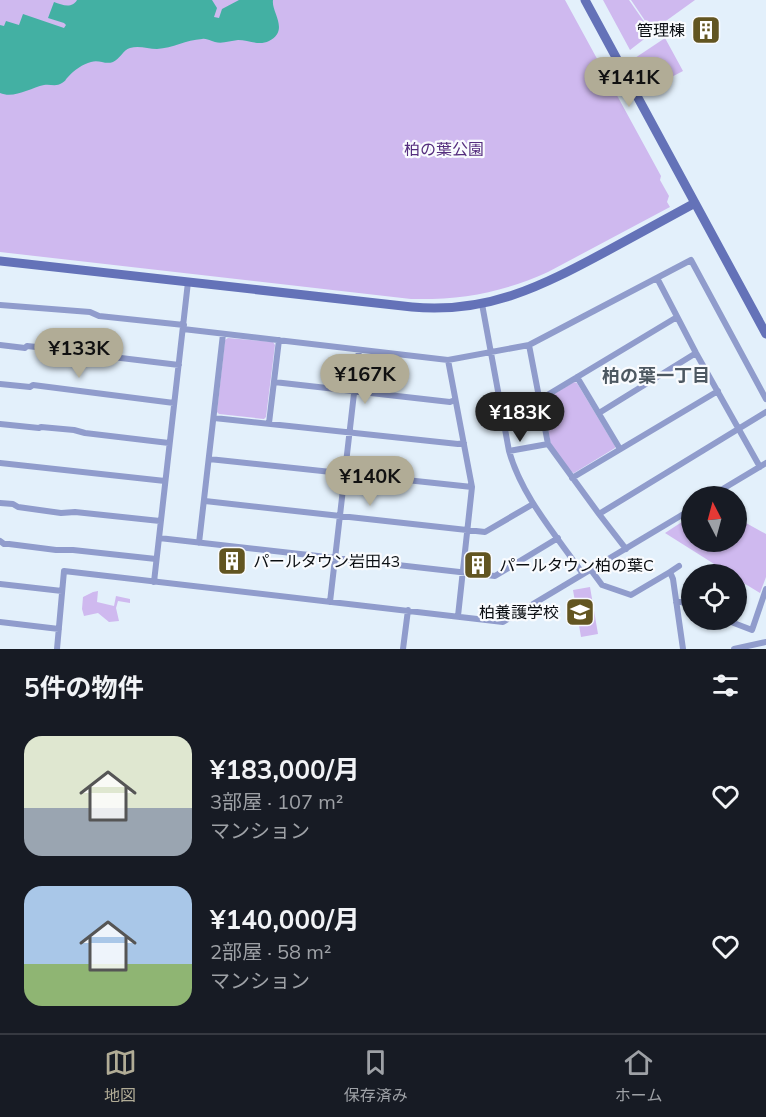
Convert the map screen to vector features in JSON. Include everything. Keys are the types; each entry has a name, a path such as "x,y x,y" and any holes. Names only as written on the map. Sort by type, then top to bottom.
{"street":[{"path":"585,0 766,334"},
{"path":"0,261 427,308 460,307 515,295 546,283 695,203"},
{"path":"0,305 90,312 99,316 223,334 448,360 529,345 691,260 766,399"},
{"path":"657,278 738,429 763,465 728,486"},
{"path":"154,582 188,282"},
{"path":"482,304 513,467 533,504 583,574"},
{"path":"539,400 677,317"},
{"path":"199,543 223,334"},
{"path":"269,423 279,340"},
{"path":"0,345 83,352 96,356 179,365"},
{"path":"529,345 548,444 626,549"},
{"path":"330,602 359,350"},
{"path":"599,413 696,353"},
{"path":"448,360 472,487 458,616"},
{"path":"577,377 621,449"},
{"path":"274,382 450,402 455,400"},
{"path":"0,384 67,389 174,403"},
{"path":"572,478 718,391"},
{"path":"598,514 766,412"},
{"path":"214,417 349,433 464,443"},
{"path":"0,424 74,430 170,443"},
{"path":"509,451 548,444"},
{"path":"209,459 472,487"},
{"path":"0,463 165,481"},
{"path":"205,501 485,532 533,504"},
{"path":"0,503 61,513 75,512 160,521"},
{"path":"57,649 64,571 503,622 681,516"},
{"path":"159,538 495,576 558,538"},
{"path":"0,541 56,550 156,559"},
{"path":"591,570 602,585 631,596 679,566"},
{"path":"670,572 683,649"},
{"path":"0,584 62,591"},
{"path":"747,628 752,630 766,589"},
{"path":"676,602 681,602"},
{"path":"403,649 408,610"},
{"path":"0,622 59,629"},
{"path":"734,649 766,642"}],"green space":[{"name":"柏の葉公園","path":"0,0 565,0 661,176 660,180 669,196 667,202 670,207 531,279 481,294 447,298 411,299 0,252"},
{"path":"603,0 629,0 652,33 630,50"},
{"path":"631,0 695,0 652,31"},
{"path":"665,38 683,71 658,84 655,79 647,80 635,58"},
{"path":"228,338 273,342 275,345 264,419 217,412 225,340"},
{"path":"574,382 577,383 615,448 574,473 551,445 543,403 544,400"},
{"path":"681,523 681,543 665,533"},
{"path":"747,524 766,534 766,577 760,593 747,585 747,564 714,564 695,552 747,552"},
{"path":"590,587 598,634 581,637 573,590"},
{"path":"98,591 97,602 114,606 116,596 130,599 130,603 118,601 116,608 119,621 109,622 98,613 84,616 83,597"}],"shaded area":[{"path":"77,0 212,0 217,8 214,17 219,18 222,9 239,0 273,0 279,26 275,37 261,43 238,40 218,43 204,39 157,49 133,47 113,62 94,61 85,64 60,84 44,85 11,95 0,93 0,25 4,26 6,21 19,25 23,14 64,28 66,25 64,23 48,18 54,2 72,5"}],"place":[{"name":"管理棟","path":"706,30"},
{"name":"パールタウン岩田43","path":"232,561"},
{"name":"パールタウン柏の葉C","path":"478,565"},
{"name":"柏養護学校","path":"580,612"}],"district":[{"name":"柏の葉一丁目","path":"656,375"}]}
